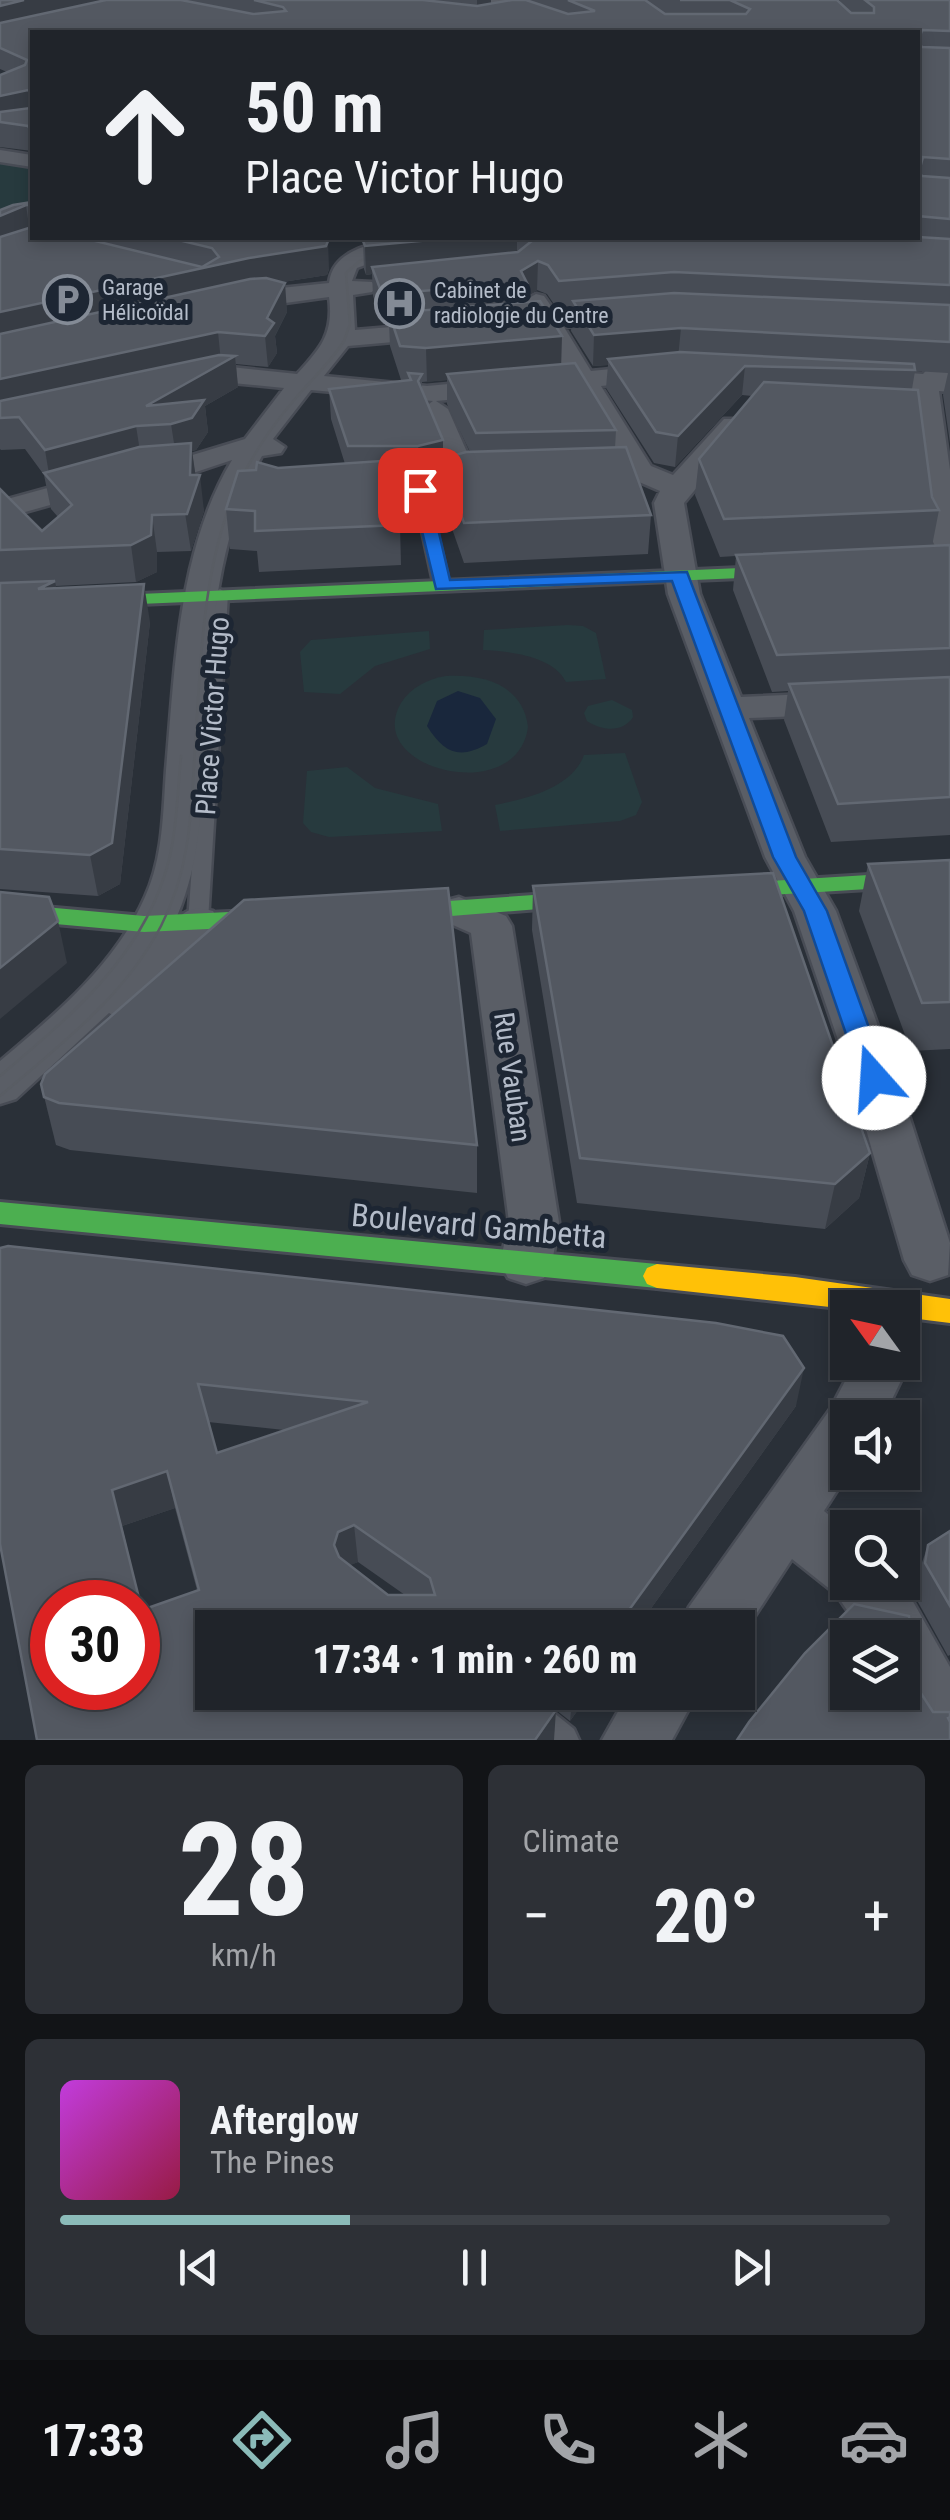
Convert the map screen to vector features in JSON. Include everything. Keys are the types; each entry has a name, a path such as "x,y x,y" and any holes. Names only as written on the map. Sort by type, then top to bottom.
{"street":[{"path":"487,18 508,5 577,30"},
{"path":"0,156 30,161"},
{"path":"0,605 211,595 230,493 255,446 340,339 347,316 337,260 373,246 510,242"},
{"path":"525,283 640,472"},
{"path":"208,298 252,298 392,284"},
{"path":"340,339 654,313"},
{"path":"941,383 950,356"},
{"path":"149,390 222,374 428,394 678,370"},
{"path":"834,376 941,383"},
{"path":"941,383 925,388 918,412 950,547"},
{"path":"752,405 677,488 670,504 680,576 785,857 804,887 874,1078 928,1284"},
{"path":"435,409 464,476"},
{"path":"0,510 255,446 274,448 289,488 420,490 464,476 522,475"},
{"path":"601,473 640,472 677,488"},
{"name":"Place Victor Hugo","path":"0,1086 107,989 153,924 166,896 177,856 211,595 950,564"},
{"path":"728,708 950,699"},
{"path":"685,894 950,878"},
{"path":"0,911 153,924 459,911 626,897"},
{"name":"Rue Vauban","path":"459,911 491,926 534,1222 526,1263"},
{"path":"0,1119 152,984 198,921"},
{"name":"Boulevard Gambetta","path":"0,1214 796,1289 928,1284"},
{"path":"723,1610 830,1453"},
{"path":"787,1516 830,1554"},
{"path":"920,1675 950,1729"},
{"path":"634,1740 655,1710"}],"lane":[{"path":"420,490 442,586"},
{"name":"Place Victor Hugo","path":"198,921 211,595"},
{"path":"525,1710 563,1740"}],"green space":[{"path":"0,153 30,158 30,231 0,239"},
{"path":"583,626 596,633 606,679 566,682 552,666 541,661 483,650 484,630"},
{"path":"429,631 430,649 375,666 340,694 304,692 300,652 311,640"},
{"path":"446,676 473,677 499,685 509,691 525,712 528,727 518,752 498,767 473,772 446,770 421,761 403,746 395,726 401,703 420,685"},
{"path":"612,700 632,710 629,722 612,729 587,721 584,713 588,706"},
{"path":"625,753 642,802 636,815 620,821 500,831 495,805 559,784 584,755"},
{"path":"347,767 375,788 438,804 442,831 329,837 311,832 303,823 307,771"}],"water":[{"path":"458,691 480,698 496,719 487,744 468,752 446,748 427,726 437,701"}],"building":[{"path":"0,0 24,0 0,6"},
{"path":"106,0 181,0 253,14 286,11 254,0 423,0 477,6 526,0 568,14 595,11 568,0 645,0 665,14 746,14 750,9 730,0 837,0 851,13 874,13 874,7 865,0 950,0 950,31 922,30 920,36 920,30 30,30 30,92 0,96 0,75 25,65 27,60 0,48 0,23"},
{"path":"920,45 950,48 950,159 923,157 920,168"},
{"path":"30,108 30,130 0,122 0,112"},
{"path":"920,173 950,178 950,219 920,216"},
{"path":"30,202 0,216 0,210"},
{"path":"30,228 30,240 91,240 202,267 219,257 212,248 178,240 328,241 326,246 249,258 0,312 0,237"},
{"path":"950,239 950,285 674,272 559,281 548,265 538,261 521,271 527,283 382,294 372,267 518,252 533,240"},
{"path":"366,240 431,240 365,246"},
{"path":"266,278 285,283 267,318 274,323 265,336 218,332 0,379 0,334"},
{"path":"674,293 950,305 950,342 681,328 594,335 573,301"},
{"path":"540,301 562,336 426,348 400,346 389,313"},
{"path":"680,352 914,364 915,370 745,366 678,436 656,432 608,359"},
{"path":"219,355 235,356 146,406 204,400 192,418 136,426 45,450 19,417 0,418 0,401"},
{"path":"575,363 616,430 476,433 447,374"},
{"path":"408,373 422,374 418,381 443,440 418,446 348,446 329,389 411,380"},
{"path":"764,382 918,390 932,497 939,510 724,519 699,459"},
{"path":"191,443 190,475 200,475 187,514 152,515 151,535 131,545 0,550 0,489 42,531 72,505 44,473 139,447"},
{"path":"626,447 651,515 464,523 441,459 466,452"},
{"path":"381,461 400,525 255,531 255,511 226,509 238,471 256,470 257,462 278,468"},
{"path":"950,545 950,648 777,655 736,555"},
{"path":"55,581 38,589 144,584 112,843 90,855 0,849 0,583"},
{"path":"950,677 950,797 838,804 789,684"},
{"path":"950,860 950,1002 922,1003 868,864"},
{"path":"773,873 870,1153 835,1184 580,1158 533,886"},
{"path":"448,888 477,1145 59,1103 44,1097 41,1084 45,1074 244,900"},
{"path":"0,892 49,897 58,921 0,968"},
{"path":"8,1246 716,1323 783,1336 804,1368 629,1610 195,1610 195,1710 556,1710 535,1740 37,1740 31,1710 160,1710 160,1604 199,1590 167,1471 112,1490 134,1580 30,1580 30,1703 0,1544 0,1248","holes":["198,1384 368,1402 217,1453","354,1525 430,1578 435,1595 388,1595 339,1557 334,1545 338,1532"]},
{"path":"950,1531 950,1606 925,1563 928,1545"},
{"path":"854,1604 909,1616 909,1620 838,1620"},
{"path":"830,1628 830,1710 920,1710 920,1692 933,1712 950,1712 950,1740 737,1740 805,1653"}],"tram line":[{"path":"0,1096 110,997 161,926 177,887 187,847 206,608 226,516 238,484 264,440 344,341 350,324 346,273 360,261 392,250"},
{"path":"0,1076 96,988 152,908 172,848 181,756"}],"traffic: fast":[{"path":"0,605 950,564"},
{"path":"706,892 950,877"},
{"path":"377,914 606,898"},
{"path":"0,911 144,924 296,917"},
{"path":"0,1213 657,1276"}],"traffic: slow":[{"path":"657,1276 795,1289 950,1311"}],"place":[{"name":"Garage Hélicoïdal","path":"67,300"},
{"name":"Cabinet de radiologie du Centre","path":"399,303"}],"route":[{"path":"420,490 442,586 680,576 785,857 815,911 874,1078"}]}
